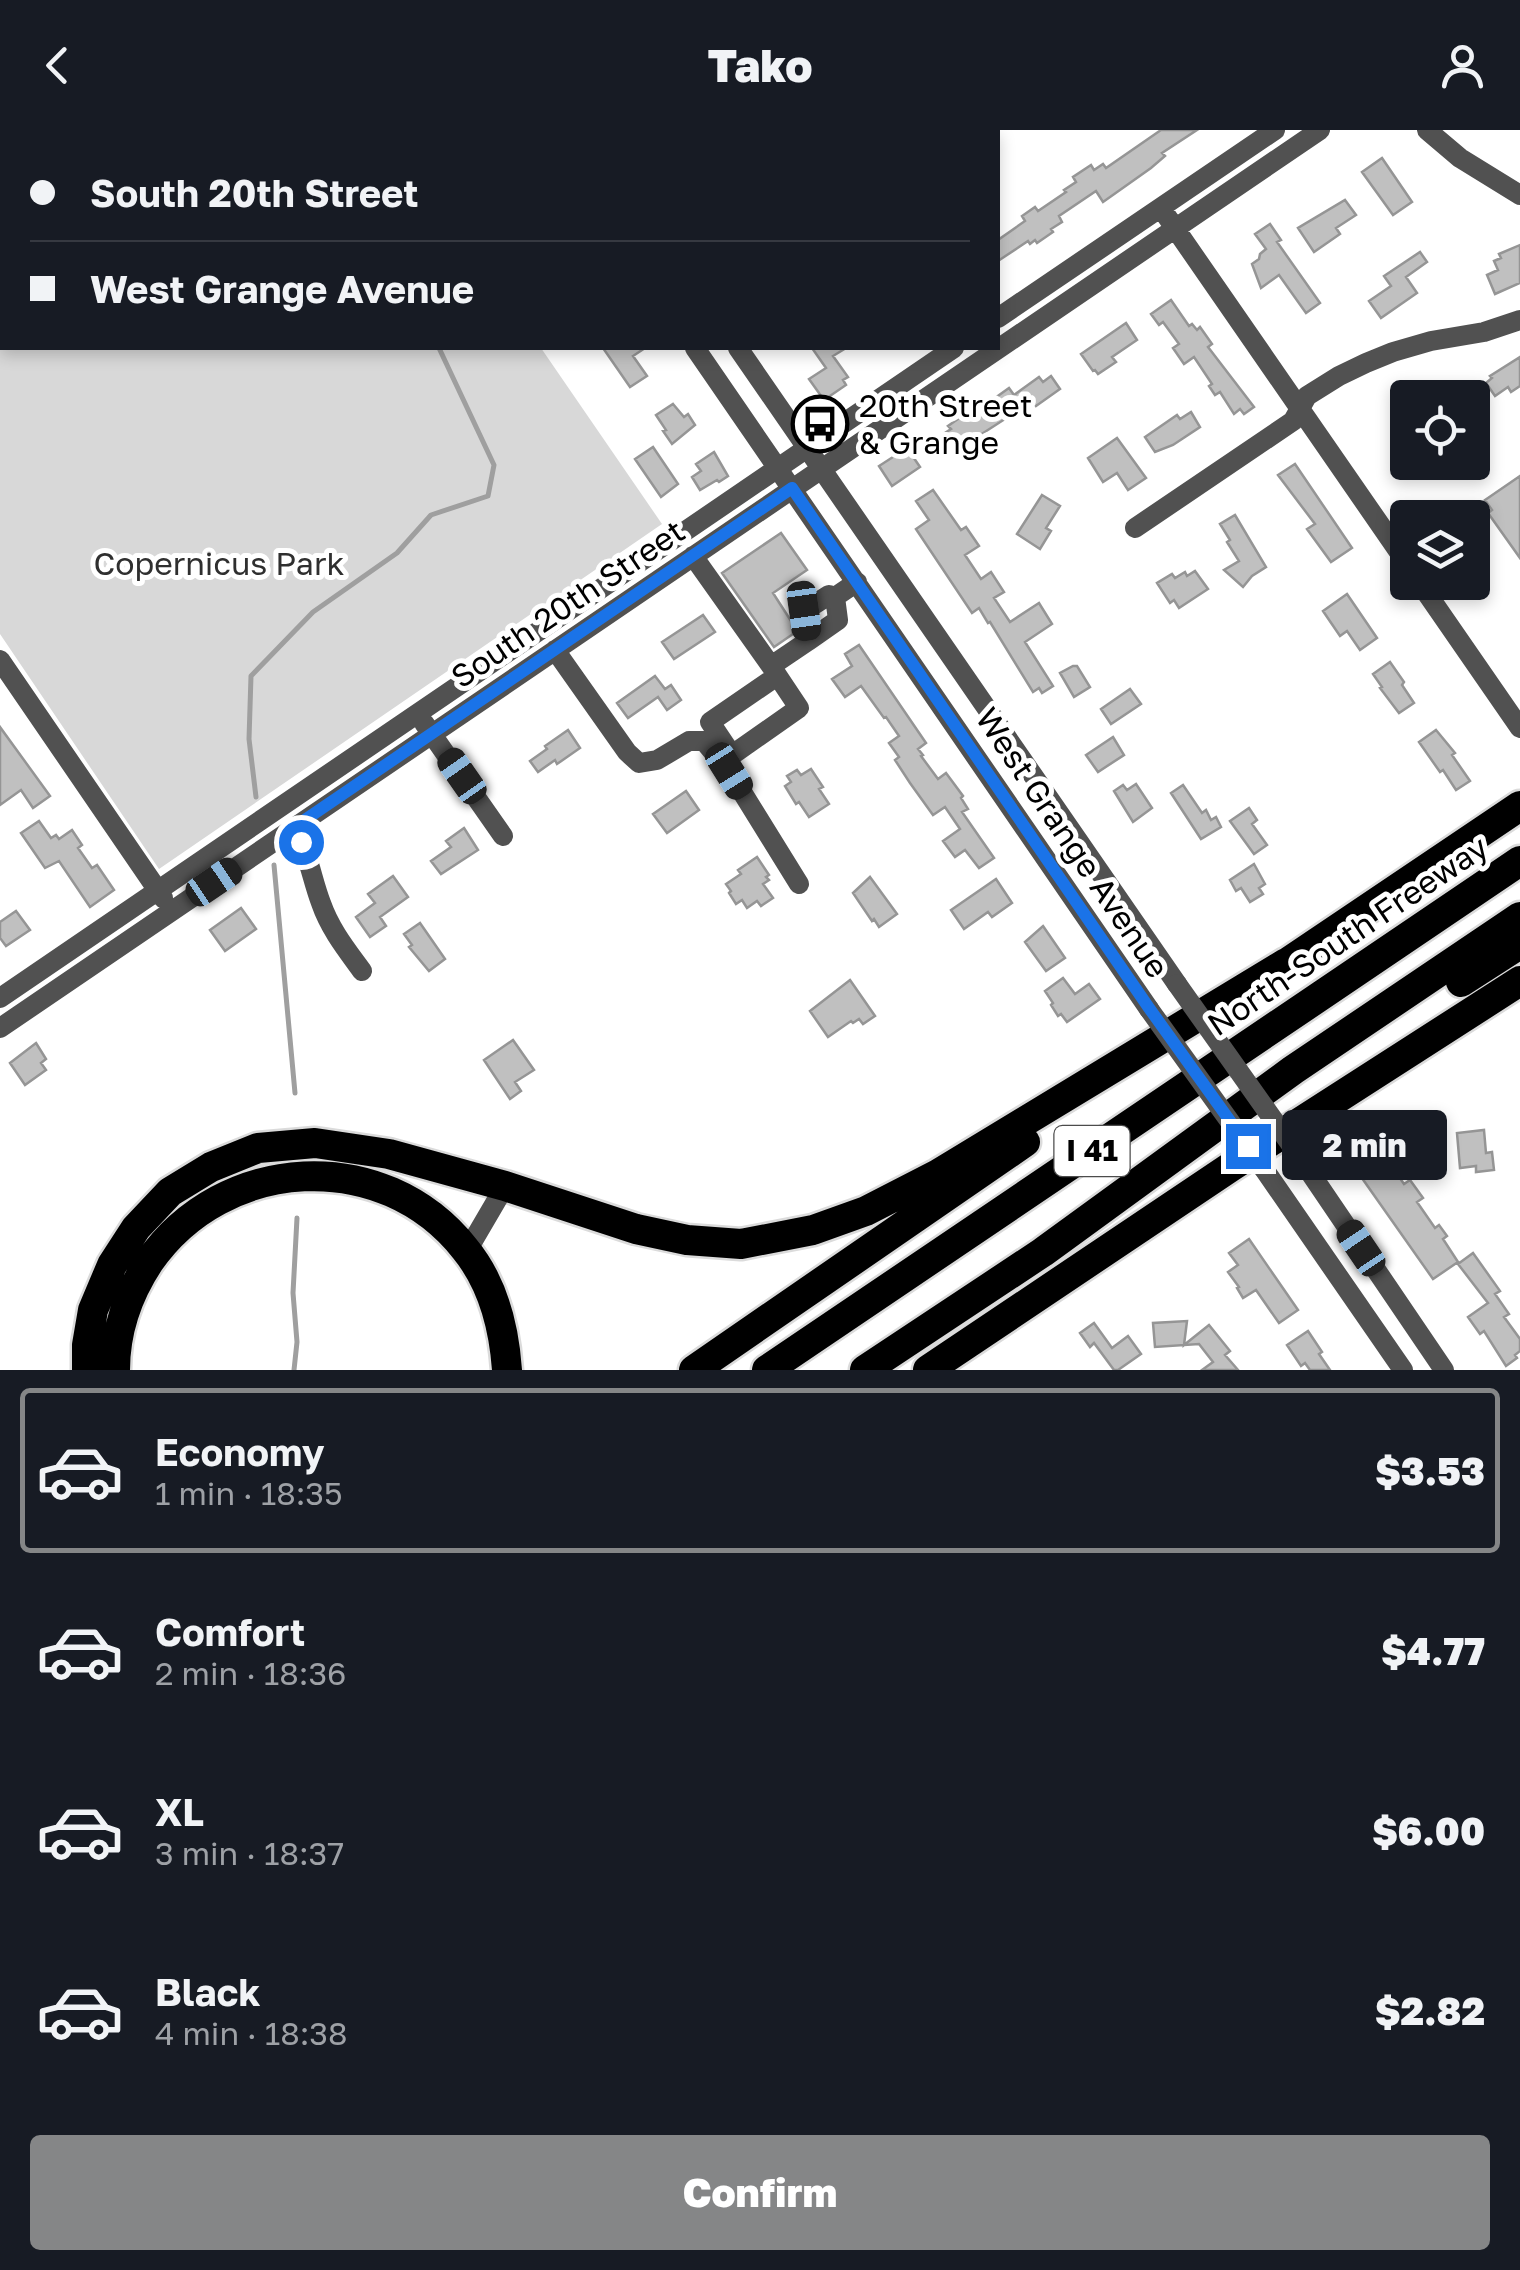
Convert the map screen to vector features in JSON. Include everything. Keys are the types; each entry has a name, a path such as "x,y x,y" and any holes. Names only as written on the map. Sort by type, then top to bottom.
{"highway":[{"path":"694,1370 1520,806"},
{"name":"North-South Freeway","path":"767,1370 1520,861"},
{"path":"1043,1252 1294,1070 1520,918"},
{"name":"I 41","path":"864,1370 1520,944"},
{"path":"87,1370 86,1345 93,1310 112,1264 136,1228 170,1192 211,1167 258,1148 315,1143 389,1154 636,1228 687,1240 741,1244 813,1230 866,1211 938,1174 1286,963"},
{"path":"938,1364 1232,1166 1520,981"},
{"path":"116,1370 115,1356 128,1300 140,1276 171,1234 211,1203 252,1185 316,1175 375,1186 414,1203 449,1230 467,1251 494,1300 507,1370"}],"street":[{"path":"1000,317 1275,130"},
{"name":"South 20th Street","path":"1000,347 1320,130"},
{"path":"1427,130 1460,158 1520,195"},
{"path":"1161,208 1390,540"},
{"path":"1136,528 1293,421 1307,396 1339,376 1393,352 1520,320"},
{"name":"West Grange Avenue","path":"697,350 1149,1008 1402,1368"},
{"name":"West Grange Avenue","path":"739,350 1444,1370"},
{"name":"South 20th Street","path":"0,998 951,350"},
{"name":"South 20th Street","path":"0,1028 293,828 436,740 554,650 996,350"},
{"path":"725,391 755,372"},
{"path":"885,395 899,416"},
{"path":"669,542 688,559 774,671 808,640 804,611 828,595 835,597 880,553"},
{"path":"1431,600 1520,728"},
{"path":"554,650 626,752 639,763 657,760 689,741 704,741 729,771 799,884"},
{"path":"0,660 172,911"},
{"path":"418,713 503,836"},
{"path":"293,828 307,852 326,918 362,971"},
{"path":"1071,895 1102,875"},
{"path":"467,1251 506,1186"},
{"path":"1402,1368 1428,1347"}],"green space":[{"name":"Copernicus Park","path":"0,350 542,350 662,524 159,869 0,634"}],"building":[{"path":"1161,130 1197,130 1162,153 1165,156 1151,168 1103,202 1096,191 1059,216 1062,222 1051,229 1053,232 1037,243 1028,241 1000,260 1000,239 1025,221 1022,216 1035,207 1038,211 1066,192 1076,182 1073,177 1091,165 1094,170 1103,164 1106,168"},
{"path":"1382,158 1412,202 1393,215 1362,172"},
{"path":"1345,200 1356,215 1336,228 1340,234 1314,252 1298,228"},
{"path":"1270,224 1281,240 1277,242 1320,303 1306,313 1279,275 1261,288 1252,264 1266,249 1255,234"},
{"path":"1520,245 1520,283 1495,294 1487,275 1498,270 1494,261 1501,258 1499,254"},
{"path":"1420,252 1427,262 1406,277 1417,293 1381,318 1369,301 1391,286 1384,276"},
{"path":"1171,300 1189,326 1192,324 1197,330 1200,327 1212,344 1208,347 1254,407 1244,414 1240,409 1234,414 1220,392 1215,395 1194,357 1184,364 1173,348 1179,344 1163,322 1159,325 1151,314"},
{"path":"1126,323 1137,340 1112,357 1116,362 1098,374 1093,371 1081,354"},
{"path":"604,350 642,350 633,356 647,376 630,387"},
{"path":"813,350 843,350 833,356 848,377 843,380 846,385 824,400 809,379 826,368"},
{"path":"1520,357 1520,386 1511,392 1508,387 1495,396 1490,389 1490,376"},
{"path":"1051,376 1060,389 1036,406 1033,401 952,453 940,436 965,414 967,418 1009,388 1014,395 1039,377 1043,382"},
{"path":"673,404 684,417 688,414 695,425 672,444 656,415"},
{"path":"1191,412 1200,427 1155,452 1145,437 1177,415 1180,419"},
{"path":"1117,438 1146,478 1128,490 1117,473 1103,482 1088,458"},
{"path":"653,447 678,484 661,497 635,459"},
{"path":"907,448 920,467 892,486 879,466"},
{"path":"714,452 728,476 700,490 692,477 701,471 696,464"},
{"path":"1295,464 1352,548 1331,562 1307,529 1315,524 1278,475"},
{"path":"1520,476 1520,558 1490,516 1490,500 1485,500"},
{"path":"933,490 961,530 966,527 979,546 965,555 981,579 991,572 1004,592 994,598 1010,622 1039,603 1052,624 1025,642 1053,686 1042,693 1039,688 1033,692 979,608 972,613 916,529 929,520 916,501"},
{"path":"1042,495 1060,506 1046,528 1051,531 1040,549 1017,534"},
{"path":"1235,515 1266,567 1243,587 1224,570 1239,561 1220,524"},
{"path":"781,533 807,570 773,593 791,621 793,634 774,647 722,573"},
{"path":"1195,571 1208,589 1179,608 1174,600 1170,603 1157,583 1172,574 1175,578"},
{"path":"1347,594 1377,638 1360,650 1347,631 1340,636 1323,611"},
{"path":"703,615 715,632 674,659 662,642"},
{"path":"859,645 926,743 918,749 921,756 938,779 946,773 963,796 968,809 962,812 994,858 979,868 965,850 955,857 943,841 960,829 945,807 933,815 910,783 895,760 899,757 889,743 899,736 886,717 861,686 845,697 832,679 852,666 845,654"},
{"path":"1390,662 1414,703 1399,713 1373,674"},
{"path":"1077,666 1090,687 1074,697 1060,673"},
{"path":"655,676 665,689 671,685 681,700 667,710 658,697 628,718 617,703"},
{"path":"1130,689 1141,704 1111,724 1101,709"},
{"path":"0,727 50,796 33,808 21,790 0,805"},
{"path":"568,730 580,748 538,772 530,761"},
{"path":"1436,730 1455,753 1452,755 1470,781 1456,790 1419,742"},
{"path":"1113,737 1124,755 1098,772 1086,755"},
{"path":"811,769 829,804 809,817 785,786 791,782 787,776"},
{"path":"1136,784 1152,808 1133,822 1114,791"},
{"path":"1183,785 1202,813 1206,810 1211,820 1216,817 1221,827 1201,839 1171,793"},
{"path":"686,791 699,810 667,833 653,814"},
{"path":"1249,808 1257,820 1252,824 1267,845 1254,854 1230,821"},
{"path":"39,821 51,838 56,835 59,839 72,830 82,845 78,848 92,868 97,865 114,890 90,907 59,861 45,868 21,833"},
{"path":"464,828 478,850 441,874 431,861 451,847 446,841"},
{"path":"757,857 769,875 763,884 773,898 761,906 757,901 747,908 742,900 736,904 726,884"},
{"path":"1254,864 1265,884 1259,888 1263,894 1250,902 1230,880"},
{"path":"393,876 408,897 380,917 386,926 370,937 356,917 375,903 368,894"},
{"path":"870,877 897,914 879,927 853,893"},
{"path":"996,879 1012,903 992,917 988,912 964,929 951,910"},
{"path":"241,908 256,929 225,951 210,930"},
{"path":"16,911 30,930 6,946 0,938 0,922"},
{"path":"420,923 445,959 429,971 409,947 412,945 404,934"},
{"path":"1043,926 1065,958 1046,971 1025,942"},
{"path":"1063,978 1075,994 1089,984 1100,999 1067,1022 1061,1014 1058,1016 1045,991"},
{"path":"850,980 875,1016 863,1024 859,1019 851,1021 828,1037 810,1011"},
{"path":"513,1040 534,1070 515,1082 521,1091 510,1099 484,1060"},
{"path":"36,1043 46,1059 41,1063 46,1070 25,1085 10,1063"},
{"path":"1484,1130 1486,1153 1492,1152 1494,1170 1476,1172 1476,1166 1460,1168 1457,1133"},
{"path":"1383,1154 1404,1184 1410,1180 1423,1198 1417,1202 1435,1228 1439,1225 1447,1236 1443,1239 1458,1262 1433,1279 1357,1171"},
{"path":"1249,1239 1298,1310 1279,1323 1256,1290 1243,1298 1228,1272 1238,1265 1229,1253"},
{"path":"1473,1253 1500,1291 1495,1294 1509,1314 1504,1317 1520,1339 1517,1358 1506,1366 1484,1331 1480,1334 1468,1317 1488,1303 1458,1264"},
{"path":"1187,1321 1184,1345 1209,1325 1230,1351 1225,1355 1238,1370 1202,1370 1213,1362 1199,1344 1155,1347 1153,1323"},
{"path":"1094,1323 1112,1348 1128,1336 1141,1354 1114,1370 1094,1343 1090,1347 1080,1333"},
{"path":"1308,1331 1330,1370 1310,1370 1305,1363 1301,1366 1287,1345"}],"waterway":[{"path":"256,797 249,739 251,676 313,612 397,553 431,515 488,496 494,465 440,350"},
{"path":"274,865 295,1093"},
{"path":"294,1370 297,1218"}],"place":[{"name":"20th Street & Grange","path":"820,424"}],"route":[{"path":"301,842 293,828 792,488 1248,1146"}]}
